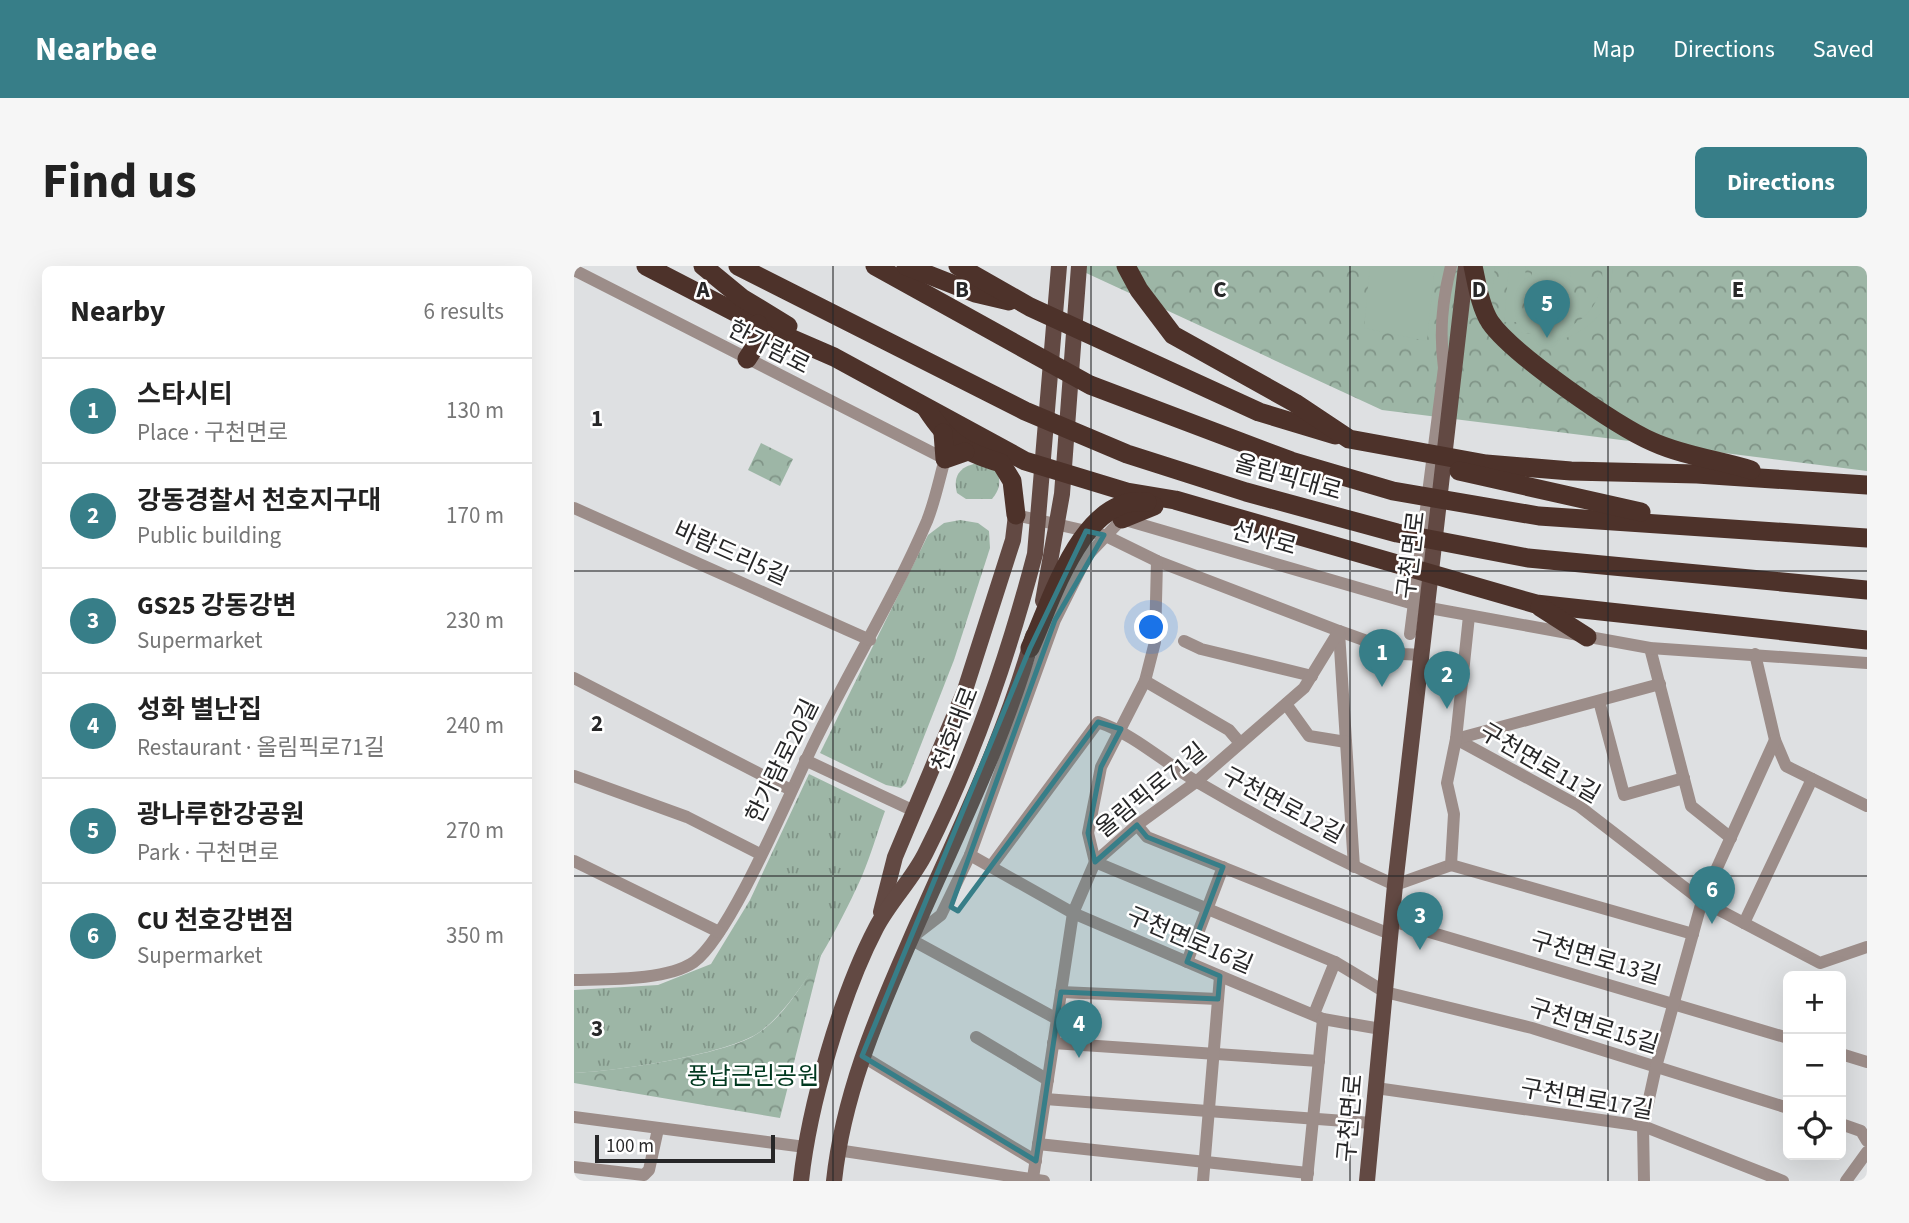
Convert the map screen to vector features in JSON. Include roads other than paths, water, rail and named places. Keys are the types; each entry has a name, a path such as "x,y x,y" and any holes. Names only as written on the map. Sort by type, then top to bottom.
{"highway":[{"path":"646,266 758,324 834,357 1024,461 1127,492 1401,563 1455,582 1536,604 1867,640"},
{"path":"703,266 742,298 834,357"},
{"name":"올림픽대로","path":"738,266 1025,411 1127,454 1247,492 1397,533 1528,558 1867,590"},
{"name":"올림픽대로","path":"875,266 1090,385 1291,461 1393,491 1539,516 1701,524 1867,538"},
{"path":"906,266 975,293 1030,307"},
{"path":"958,266 1030,307 1259,412 1357,440 1510,466 1867,485"},
{"path":"1126,266 1139,290 1174,335 1357,440 1394,456 1701,524"},
{"path":"1473,266 1488,319 1531,361 1632,432 1693,456 1789,481"},
{"path":"747,359 756,345 758,324"},
{"path":"923,404 943,433 965,452 1001,463 1024,461"},
{"path":"943,433 945,460 965,452"},
{"path":"1001,463 1012,481 1016,515"},
{"path":"1030,648 1086,530 1115,506 1134,500 1172,503"},
{"path":"1122,519 1172,503"},
{"path":"1536,604 1587,637"}],"main road":[{"name":"천호대로","path":"801,1181 805,1147 841,1013 876,928 925,855 970,759 1004,665 1035,554 1059,266"},
{"name":"천호대로","path":"834,1181 837,1150 862,1056 985,768 1030,648 1052,558 1062,494 1079,266"},
{"name":"구천면로","path":"1367,1181 1395,885 1423,654 1417,635 1466,266"},
{"path":"876,928 895,857 912,810 965,690 1013,540 1016,515"}],"street":[{"path":"1417,635 1444,368 1439,334 1443,298 1451,266"},
{"name":"한가람로","path":"574,270 945,460"},
{"name":"한가람로20길","path":"574,980 601,976 662,974 692,963 711,946 760,854 842,685 870,640 928,519 945,460"},
{"name":"바람드리5길","path":"574,508 870,640"},
{"path":"1016,515 1104,535 1157,561 1339,631 1403,654 1423,654"},
{"path":"1057,1019 910,939 941,915 970,855 1055,620 1087,556 1122,519"},
{"name":"선사로","path":"1122,519 1424,607 1469,616 1650,648 1867,663"},
{"path":"1096,862 1088,833 1098,780 1101,767 1145,681 1155,642 1157,561"},
{"name":"구천면로11길","path":"1451,865 1454,814 1447,783 1456,739 1469,616"},
{"path":"1339,631 1354,867"},
{"name":"올림픽로71길","path":"1039,1180 1036,1161 1038,1144 1073,913 1096,862 1137,825 1196,782 1304,688 1339,631"},
{"path":"1184,641 1201,649 1312,676"},
{"path":"1650,648 1691,806 1731,838"},
{"path":"1755,654 1775,740 1786,766 1867,806"},
{"path":"574,678 791,790"},
{"name":"올림픽로71길","path":"1145,681 1229,730 1240,743"},
{"name":"구천면로11길","path":"1456,739 1660,684"},
{"path":"1599,701 1624,795 1684,778"},
{"path":"1286,704 1309,736 1346,742"},
{"name":"구천면로12길","path":"992,865 1098,722 1121,729 1196,782 1354,867 1395,885"},
{"name":"구천면로11길","path":"1456,739 1579,806 1702,901 1820,963 1867,947"},
{"path":"1644,1181 1643,1126 1656,1067 1702,901 1775,740"},
{"path":"806,760 912,810"},
{"path":"574,776 687,817 760,854"},
{"path":"1744,923 1812,779"},
{"path":"1137,825 1147,837 1391,927"},
{"name":"구천면로16길","path":"970,855 1073,913 1220,976 1318,1016 1381,1029"},
{"path":"574,861 719,932"},
{"name":"구천면로15길","path":"1096,862 1335,962 1385,992 1532,1028 1783,1106"},
{"path":"1395,885 1451,865 1693,934"},
{"path":"1187,962 1223,867"},
{"name":"구천면로13길","path":"1391,927 1674,1003 1783,1036"},
{"path":"1038,1144 1205,1162 1307,1177 1319,1061 1318,1016 1335,962"},
{"path":"1203,1181 1220,976"},
{"path":"1061,992 1218,999"},
{"path":"976,1037 1048,1080"},
{"path":"1054,1043 1214,1056 1319,1061"},
{"path":"862,1056 1036,1161"},
{"path":"1846,1056 1867,1062"},
{"name":"구천면로17길","path":"1376,1088 1643,1126 1750,1175 1783,1181"},
{"path":"1045,1099 1372,1123"},
{"path":"574,1117 805,1147"},
{"path":"1846,1126 1861,1131 1867,1141"},
{"path":"574,1167 644,1175 649,1170 658,1129"},
{"path":"837,1150 1008,1178 1039,1180"},
{"path":"1846,1181 1867,1152"}],"place":[{"name":"광나루한강공원","path":"1547,338"},
{"name":"스타시티","path":"1382,687"},
{"name":"강동경찰서 천호지구대","path":"1447,709"},
{"name":"CU 천호강변점","path":"1712,924"},
{"name":"GS25 강동강변","path":"1420,950"},
{"name":"성화 별난집","path":"1079,1058"}],"park label":[{"name":"풍납근린공원","path":"753,1076"}]}
